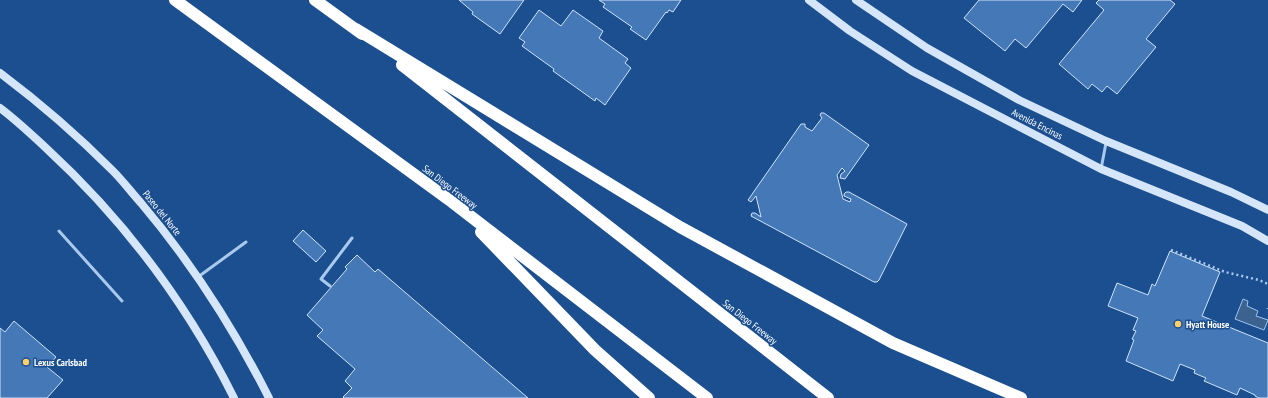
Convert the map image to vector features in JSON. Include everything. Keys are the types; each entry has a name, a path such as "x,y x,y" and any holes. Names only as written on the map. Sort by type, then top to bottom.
{"highway":[{"name":"San Diego Freeway","path":"175,0 452,202 707,398"},
{"name":"San Diego Freeway","path":"315,0 356,29 828,398"},
{"path":"356,29 680,227 893,343 1021,398"},
{"path":"452,202 595,350 649,398"}],"street":[{"name":"Avenida Encinas","path":"809,0 850,31 912,71 1101,169 1242,226 1268,241"},
{"name":"Avenida Encinas","path":"856,0 927,48 1019,100 1106,141 1231,192 1268,210"},
{"name":"Paseo del Norte","path":"0,73 67,128 114,172 162,228 198,277 235,336 269,398"},
{"path":"0,108 69,170 120,224 161,276 196,331 234,398"}],"lane":[{"path":"1101,169 1106,141"},
{"path":"59,231 122,301"},
{"path":"330,286 321,278 352,238"},
{"path":"198,277 246,242"}],"path":[{"path":"1171,250 1225,272 1260,280 1268,284"}],"water":[{"path":"1243,299 1248,301 1247,306 1258,311 1256,316 1268,320 1264,330 1235,319"}],"building":[{"path":"459,0 524,0 500,34 472,14 473,12"},
{"path":"599,0 681,0 673,12 669,10 667,13 666,12 646,40 630,29 632,27 603,7 605,4"},
{"path":"979,0 1082,0 1073,12 1063,4 1026,48 1015,39 1005,51 964,18"},
{"path":"1099,0 1170,0 1175,4 1146,39 1156,47 1117,94 1107,86 1102,92 1092,84 1088,89 1059,64 1104,10 1096,3"},
{"path":"539,10 561,26 573,10 603,31 599,38 628,59 625,63 631,68 605,105 596,98 595,101 553,71 554,69 522,46 525,42 519,38"},
{"path":"821,113 824,113 869,145 845,179 840,178 841,174 845,171 842,168 837,175 843,199 850,202 851,199 844,196 846,192 849,192 907,224 877,282 874,282 751,216 752,213 755,213 761,217 756,196 751,202 748,200 801,124 805,124 805,127 812,131 822,118 820,115"},
{"path":"303,230 326,251 316,262 293,241"},
{"name":"Hyatt House","path":"1170,251 1220,272 1202,316 1268,343 1268,398 1259,398 1240,388 1237,395 1204,381 1206,378 1194,373 1195,370 1180,364 1173,381 1126,361 1134,340 1132,339 1136,331 1133,330 1138,318 1108,306 1117,283 1148,295 1152,284 1155,286"},
{"path":"357,255 375,272 378,269 528,398 344,398 343,397 352,388 345,381 355,369 317,336 323,330 307,315 347,269 345,267"},
{"name":"Lexus Carlsbad","path":"14,321 56,357 47,367 63,380 47,398 0,398 0,328 5,332"}],"place":[{"name":"Hyatt House","path":"1178,324"},
{"name":"Lexus Carlsbad","path":"26,362"}]}
